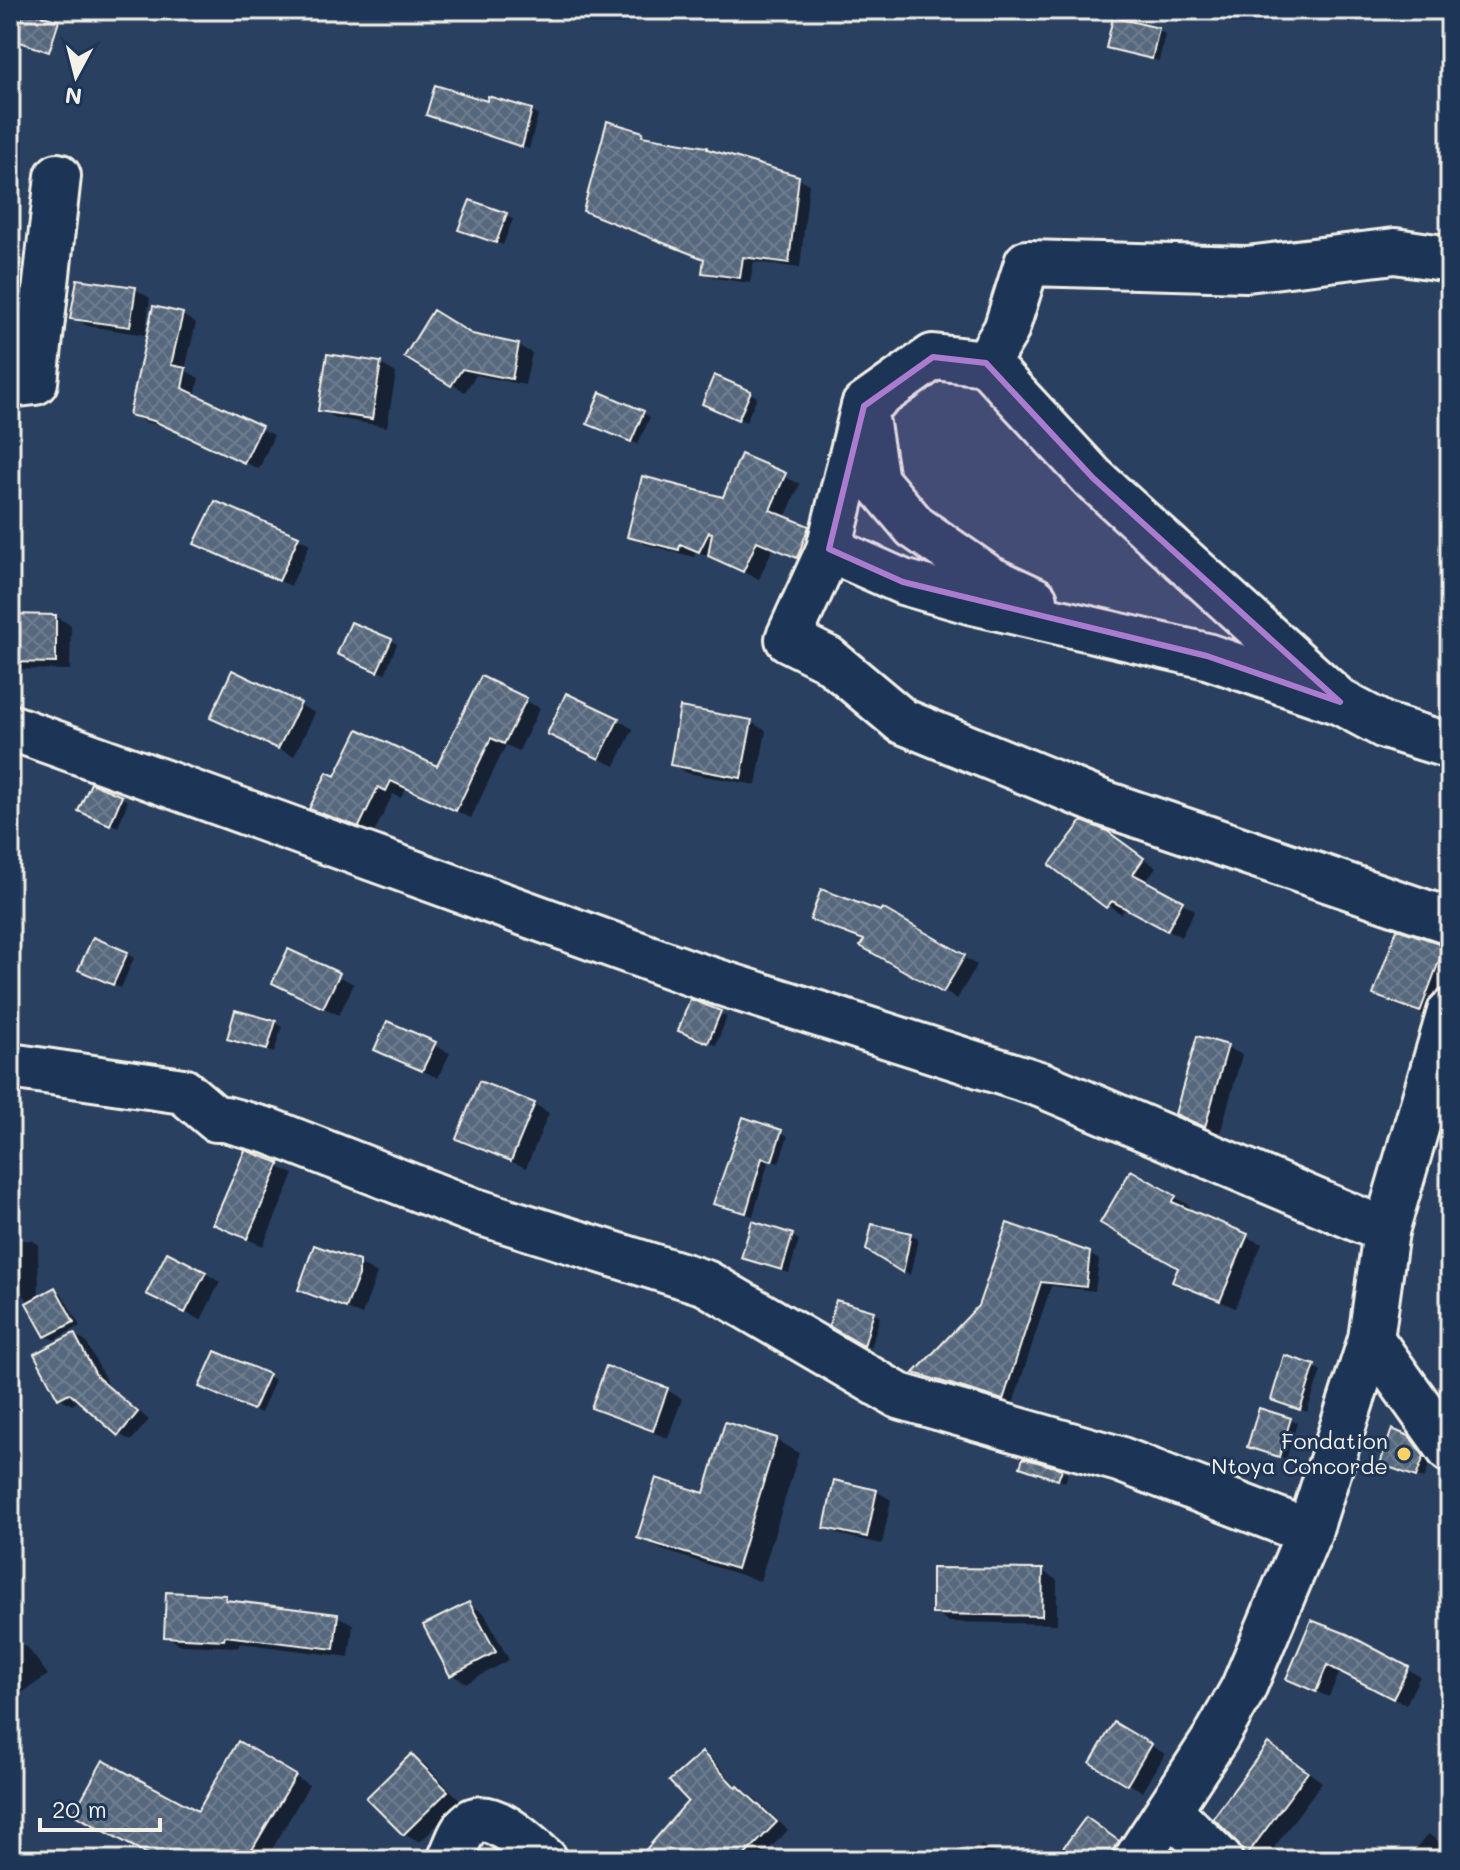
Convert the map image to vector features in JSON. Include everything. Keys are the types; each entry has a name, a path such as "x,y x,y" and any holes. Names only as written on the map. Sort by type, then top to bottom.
{"street":[{"path":"10,385 35,382 58,176"},
{"path":"986,363 1006,330 1027,263 1247,269 1395,251 1450,259"},
{"path":"1340,702 1093,478 986,363 933,357 864,406 829,549 788,639 828,659 902,721 1103,803 1450,921"},
{"path":"864,406 876,481 915,527 990,579 1110,633"},
{"path":"829,549 917,586 973,602 1207,656 1340,702 1385,726 1450,746"},
{"path":"10,727 693,974 1042,1085 1386,1231"},
{"path":"1136,1860 1243,1689 1309,1532 1371,1339 1386,1231 1450,1012"},
{"path":"10,1066 183,1091 216,1119 269,1131 472,1210 706,1283 899,1396 1119,1459 1309,1532"},
{"path":"1371,1339 1450,1450"},
{"path":"1169,1810 1220,1860"},
{"path":"450,1860 463,1831 472,1822 485,1819 505,1827 545,1860"}],"highlighted area":[{"path":"933,357 986,363 1093,478 1340,702 1207,656 903,582 829,549 864,406"}],"building":[{"path":"24,10 59,21 49,52 14,40"},
{"path":"1113,17 1159,28 1152,59 1106,48"},
{"path":"435,85 487,101 488,96 532,109 522,147 426,115"},
{"path":"607,121 643,132 642,136 707,147 799,176 789,263 743,257 740,278 702,273 704,259 583,211"},
{"path":"470,200 507,213 496,243 458,230"},
{"path":"77,279 136,287 130,327 70,319"},
{"path":"153,306 183,313 171,365 186,368 182,388 262,426 244,463 154,421 129,415"},
{"path":"433,310 472,334 519,344 512,379 462,369 451,386 404,357"},
{"path":"327,354 381,362 372,419 318,411"},
{"path":"714,375 751,391 738,420 702,404"},
{"path":"600,392 644,411 631,442 587,424"},
{"path":"741,454 786,473 770,510 809,526 797,558 757,541 743,572 708,556 712,533 709,532 699,552 680,544 679,550 627,537 642,476 723,497"},
{"path":"215,501 299,536 279,581 194,544"},
{"path":"10,614 56,615 56,663 10,662"},
{"path":"351,622 392,639 377,672 337,654"},
{"path":"232,670 301,703 278,749 210,718"},
{"path":"481,676 527,698 504,744 491,738 456,811 391,781 386,791 378,787 359,827 309,809 327,772 335,776 358,729 437,766"},
{"path":"566,693 619,718 599,759 547,734"},
{"path":"680,707 752,720 741,778 670,765"},
{"path":"91,783 122,796 110,825 78,811"},
{"path":"1082,821 1107,831 1144,858 1133,874 1183,901 1167,931 1112,901 1106,908 1049,865"},
{"path":"821,889 880,911 882,908 965,955 943,993 860,946 864,940 810,920"},
{"path":"1397,929 1445,945 1420,1012 1373,995"},
{"path":"93,937 128,952 113,985 78,970"},
{"path":"288,949 340,973 323,1008 272,983"},
{"path":"690,999 721,1011 708,1043 678,1031"},
{"path":"235,1010 276,1021 267,1050 227,1039"},
{"path":"387,1021 436,1042 422,1071 374,1050"},
{"path":"1197,1036 1228,1045 1205,1127 1175,1114"},
{"path":"479,1081 535,1103 511,1161 456,1139"},
{"path":"743,1117 782,1130 772,1161 762,1158 746,1213 713,1204"},
{"path":"245,1150 280,1163 247,1239 213,1224"},
{"path":"1131,1170 1176,1196 1172,1202 1248,1234 1220,1301 1172,1282 1178,1268 1100,1223"},
{"path":"752,1221 793,1234 782,1270 741,1258"},
{"path":"1007,1223 1090,1252 1086,1287 1041,1282 1003,1400 914,1373 978,1306"},
{"path":"872,1224 911,1233 903,1273 866,1250"},
{"path":"314,1245 359,1261 359,1275 346,1308 298,1290"},
{"path":"167,1252 206,1272 185,1313 146,1294"},
{"path":"55,1287 74,1322 45,1337 26,1303"},
{"path":"836,1300 874,1311 864,1346 829,1326"},
{"path":"74,1333 97,1377 138,1412 118,1436 69,1393 58,1399 34,1354"},
{"path":"215,1351 269,1374 253,1410 199,1387"},
{"path":"1284,1355 1315,1365 1300,1410 1271,1400"},
{"path":"606,1366 668,1388 653,1431 591,1408"},
{"path":"1259,1408 1291,1418 1279,1457 1247,1447"},
{"path":"725,1422 777,1438 737,1569 637,1538 656,1478 704,1493"},
{"name":"Fondation Ntoya Concorde","path":"1392,1429 1409,1436 1424,1456 1416,1477 1380,1464"},
{"path":"1023,1458 1062,1469 1058,1480 1020,1467"},
{"path":"834,1480 877,1490 867,1537 824,1528"},
{"path":"932,1568 1043,1569 1042,1616 932,1614"},
{"path":"166,1592 226,1595 226,1600 338,1614 334,1649 225,1636 224,1640 164,1637"},
{"path":"469,1602 496,1652 450,1676 423,1625"},
{"path":"1311,1620 1347,1634 1409,1667 1393,1699 1327,1665 1316,1692 1286,1679"},
{"path":"1114,1722 1151,1744 1127,1785 1090,1763"},
{"path":"238,1741 296,1775 246,1860 158,1860 73,1814 103,1760 198,1811"},
{"path":"1268,1743 1308,1772 1244,1859 1238,1843 1213,1818"},
{"path":"702,1752 736,1788 738,1786 777,1822 740,1860 637,1860 688,1801 669,1781"},
{"path":"411,1754 448,1791 403,1835 366,1798"},
{"path":"1086,1817 1119,1841 1111,1860 1054,1860"}],"place":[{"name":"Fondation Ntoya Concorde","path":"1404,1454"}]}
